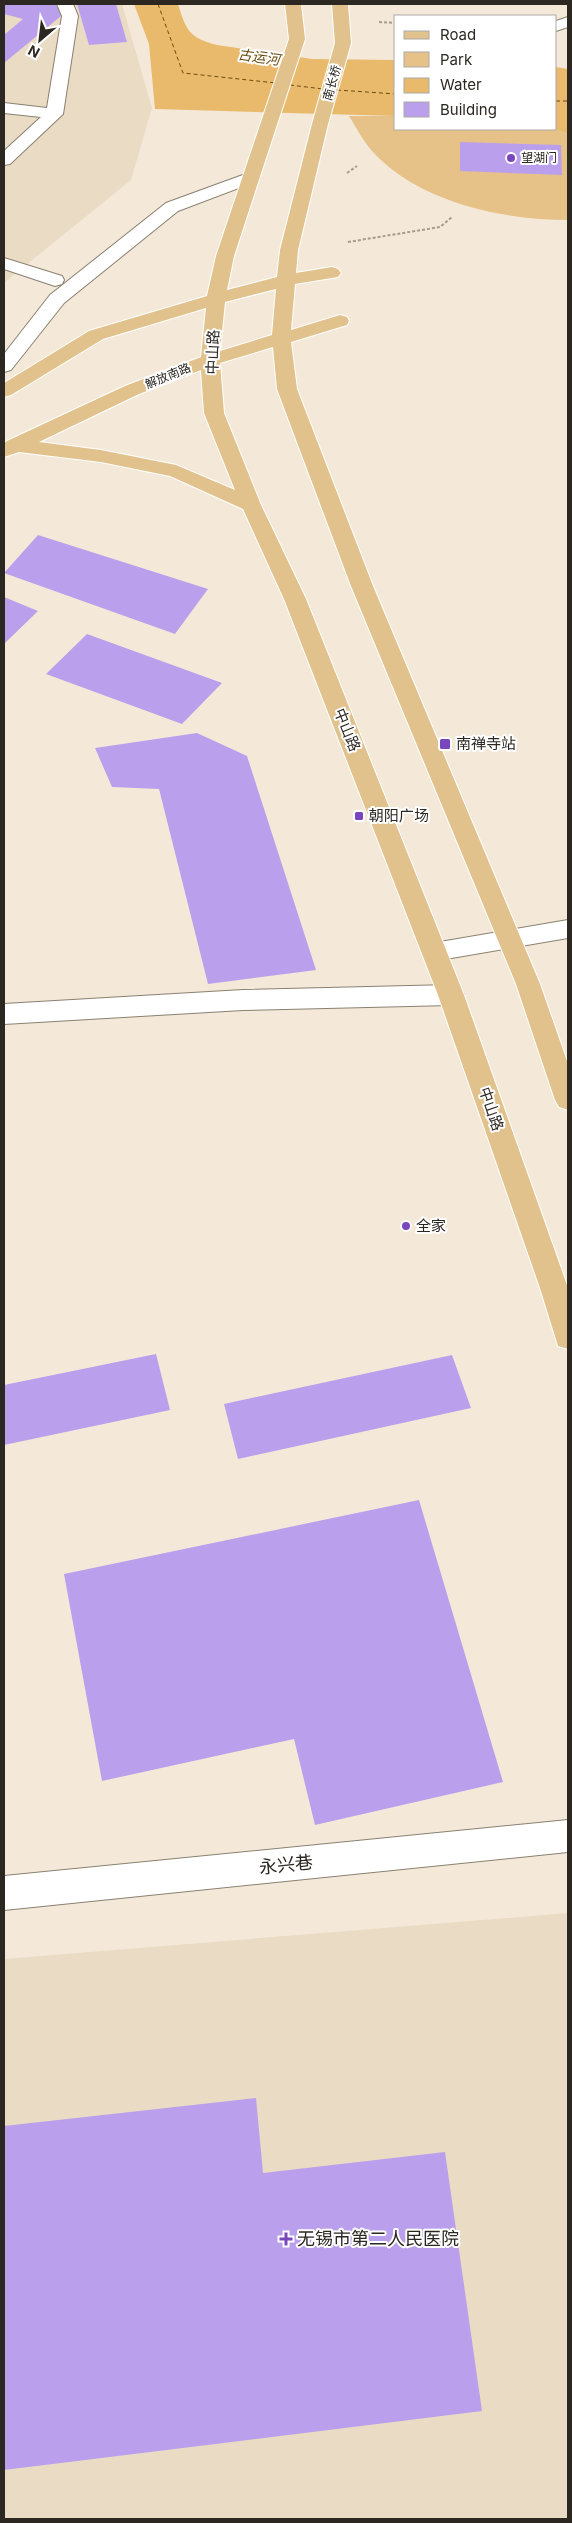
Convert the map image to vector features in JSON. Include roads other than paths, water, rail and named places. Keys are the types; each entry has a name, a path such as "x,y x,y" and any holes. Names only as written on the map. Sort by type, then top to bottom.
{"main road":[{"name":"中山路","path":"293,4 297,39 225,256 216,299 210,360 214,413 251,505 295,598 451,995 554,1288 568,1337"},
{"name":"南长桥","path":"287,280 290,250 320,124 343,43 340,4"},
{"path":"4,391 96,335 287,280 332,273"},
{"path":"287,280 281,338 288,389 362,586 528,984 568,1100"},
{"name":"解放南路","path":"9,448 132,390 210,360 340,321"},
{"path":"9,448 101,456 176,471 251,505"}],"street":[{"path":"4,160 55,114 70,16 65,4"},
{"path":"4,108 55,114"},
{"path":"4,366 57,299 172,207 251,177"},
{"path":"4,263 55,280"},
{"path":"434,952 568,929"},
{"path":"4,1014 243,1000 451,995"},
{"name":"永兴巷","path":"4,1893 568,1836"}],"water":[{"name":"古运河","path":"134,4 178,4 186,27 190,32 200,39 217,45 312,59 394,60 394,116 155,109 149,44"},
{"path":"557,67 568,69 568,134 556,130"}],"place":[{"name":"望湖门","path":"511,158"},
{"name":"南禅寺站","path":"445,744"},
{"name":"朝阳广场","path":"359,816"},
{"name":"全家","path":"406,1226"},
{"name":"无锡市第二人民医院","path":"286,2239"}]}
